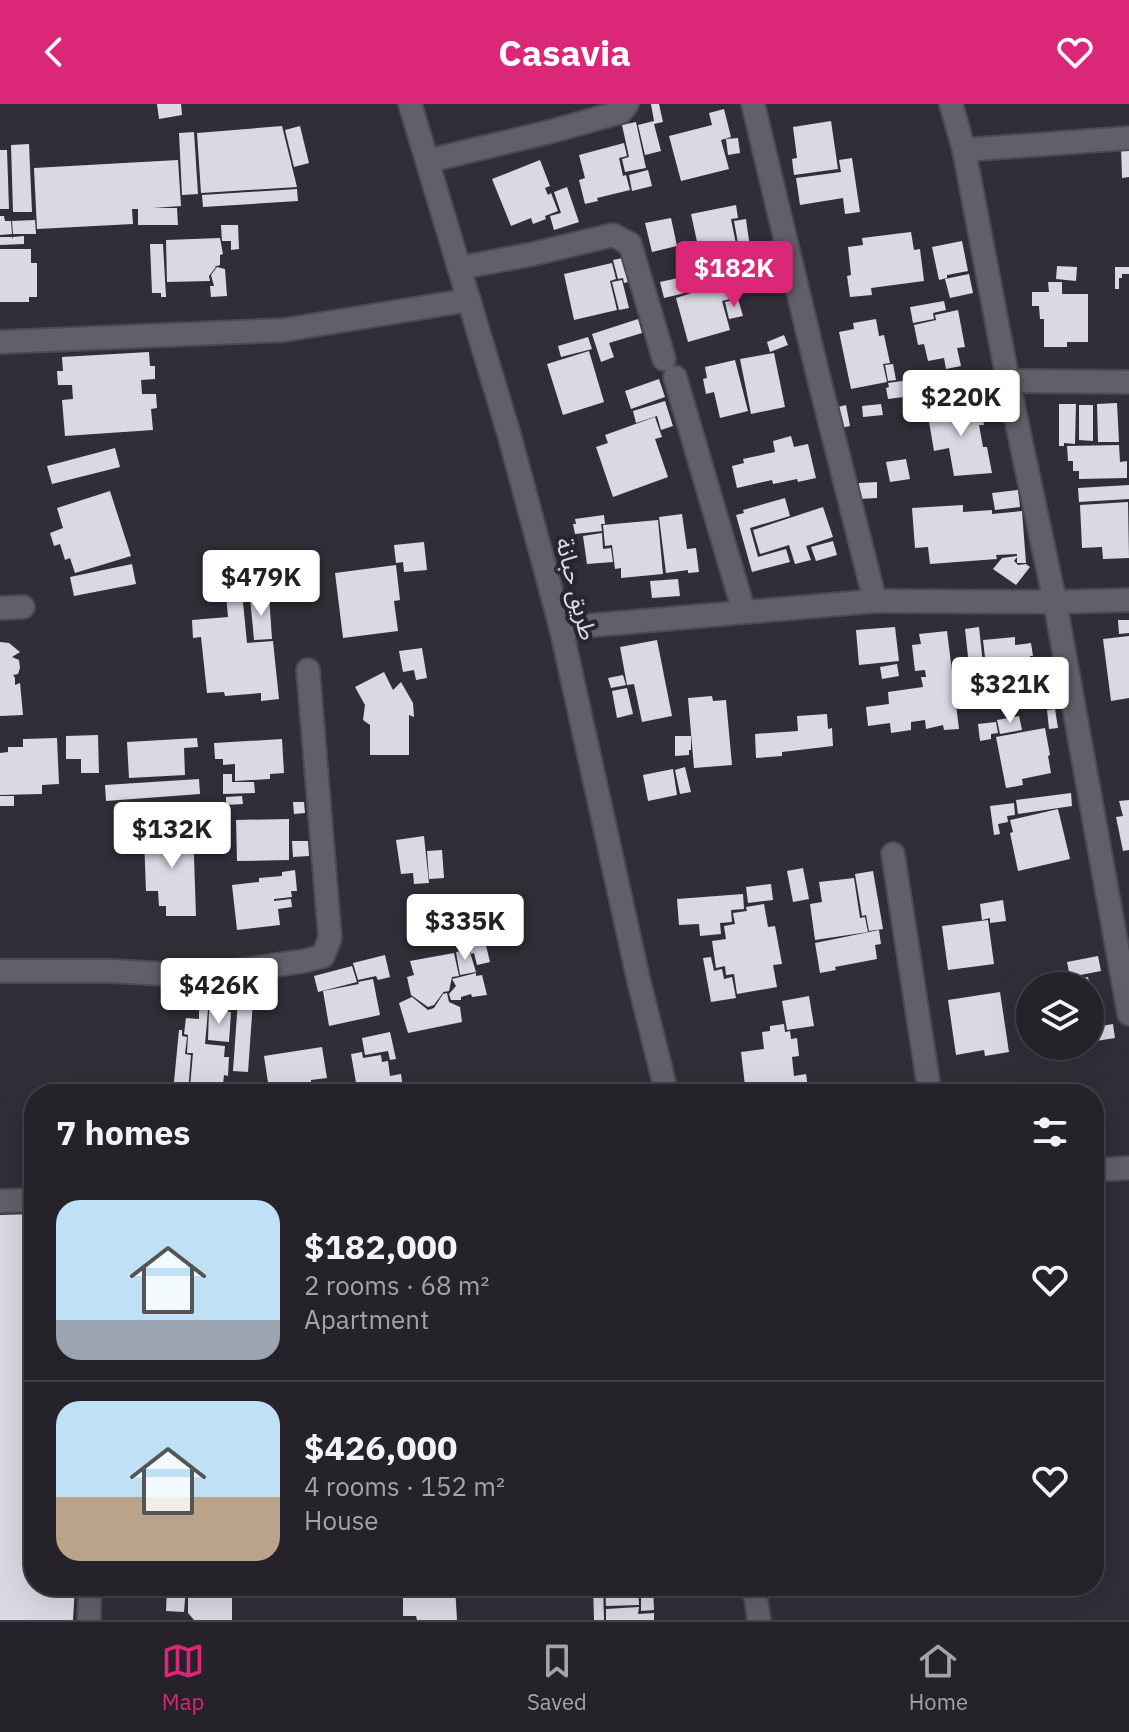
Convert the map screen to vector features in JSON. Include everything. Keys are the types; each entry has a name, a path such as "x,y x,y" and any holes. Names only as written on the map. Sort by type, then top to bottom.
{"street":[{"name":"طريق حبانة","path":"410,104 509,434 561,628 635,967 664,1084"},
{"path":"427,161 621,112 627,104"},
{"path":"753,104 875,601"},
{"path":"951,104 964,150 1008,381 1055,602 1129,1014"},
{"path":"964,150 1129,138"},
{"path":"459,268 613,235 630,244 744,612"},
{"path":"0,342 284,330 469,300"},
{"path":"1008,381 1129,382"},
{"path":"561,628 875,601 1129,600"},
{"path":"0,608 23,607"},
{"path":"0,971 112,971 200,976 323,956 330,938 308,670"},
{"path":"893,854 928,1084"},
{"path":"1104,1169 1129,1168"},
{"path":"0,1201 24,1200"},
{"path":"89,1620 90,1596"},
{"path":"755,1596 759,1620"}],"building":[{"path":"157,104 181,104 182,115 159,119"},
{"path":"651,104 659,104 663,122 654,124 661,151 645,155 638,125 654,121"},
{"path":"724,109 731,137 721,140 729,169 681,181 669,136 712,125 709,113"},
{"path":"831,121 838,169 794,175 792,159 797,158 793,127"},
{"path":"636,122 646,168 625,172 622,159 629,157 622,125"},
{"path":"282,126 297,187 201,193 197,133"},
{"path":"300,126 309,163 294,167 285,130"},
{"path":"194,132 198,194 182,195 179,133"},
{"path":"738,138 740,153 728,155 726,139"},
{"path":"624,143 627,156 619,158 630,190 585,204 579,180 585,178 579,155"},
{"path":"29,144 32,212 13,212 11,145"},
{"path":"1121,146 1129,146 1129,177 1122,178"},
{"path":"0,150 7,150 9,209 0,209"},
{"path":"852,158 860,212 845,214 843,198 800,205 796,178 841,172 839,160"},
{"path":"178,160 181,206 153,208 177,208 178,225 138,225 138,209 132,209 133,224 37,229 34,168"},
{"path":"540,160 550,186 545,188 548,195 551,193 558,211 533,224 531,218 511,226 492,179"},
{"path":"648,170 652,186 632,191 629,175"},
{"path":"567,187 579,222 554,230 550,216 561,213 554,192"},
{"path":"297,189 298,201 203,207 202,195"},
{"path":"736,205 738,218 731,219 737,249 709,255 710,258 701,260 691,214"},
{"path":"0,216 4,216 5,221 11,221 12,234 0,235"},
{"path":"671,218 677,246 652,252 645,223"},
{"path":"746,219 750,248 739,249 734,221"},
{"path":"35,220 36,234 13,234 12,221"},
{"path":"221,225 238,225 239,249 231,250 231,241 222,241"},
{"path":"911,232 914,250 920,249 924,281 871,288 872,295 850,297 848,247 863,245 862,238"},
{"path":"24,236 24,244 0,245 0,237 12,239"},
{"path":"220,238 223,254 220,255 220,265 214,267 209,276 210,281 167,282 166,240"},
{"path":"962,241 968,271 947,275 947,278 939,280 932,247"},
{"path":"150,244 163,244 166,297 161,297 161,293 152,293"},
{"path":"0,249 31,249 31,263 37,263 37,297 29,297 29,302 0,302"},
{"path":"623,258 628,282 624,283 623,278 618,279 613,260"},
{"path":"752,261 756,278 742,281 738,264"},
{"path":"612,263 616,279 610,281 617,310 574,320 564,274"},
{"path":"736,265 739,281 726,284 730,299 722,301 730,330 688,342 676,298 710,287 664,298 660,282"},
{"path":"1057,266 1077,267 1076,281 1056,279"},
{"path":"217,267 225,269 227,296 211,297 210,286 214,286 211,275"},
{"path":"1115,267 1129,267 1129,274 1122,274 1119,278 1119,289 1115,289"},
{"path":"969,274 973,293 950,298 945,279"},
{"path":"622,280 629,308 619,310 612,282"},
{"path":"1048,282 1062,282 1062,294 1088,294 1088,342 1067,342 1067,347 1044,347 1044,319 1040,319 1039,306 1032,306 1032,292 1049,292"},
{"path":"738,299 743,316 729,319 725,302"},
{"path":"944,301 946,310 933,313 934,319 913,323 910,307"},
{"path":"958,310 965,347 957,348 961,366 946,369 944,358 928,361 924,344 918,345 914,325 936,320 935,315"},
{"path":"638,319 642,333 609,343 614,357 601,362 592,334"},
{"path":"876,319 879,336 884,335 890,363 883,364 887,382 851,389 839,332 854,329 853,323"},
{"path":"784,335 788,345 770,352 767,342"},
{"path":"588,337 592,349 561,357 558,346"},
{"path":"589,351 604,402 563,415 547,364"},
{"path":"149,352 150,366 155,366 155,379 141,380 142,394 156,394 157,408 151,409 153,430 65,436 62,400 73,399 72,385 58,385 57,371 63,371 62,357"},
{"path":"774,353 785,407 751,414 740,359"},
{"path":"735,360 748,411 720,418 714,392 706,394 703,379 707,378 705,367"},
{"path":"893,364 896,380 888,381 885,365"},
{"path":"659,379 665,397 631,409 625,391"},
{"path":"909,380 911,396 888,399 888,383"},
{"path":"963,385 966,401 933,406 931,390"},
{"path":"665,401 673,426 661,430 657,416 636,423 633,411"},
{"path":"980,402 984,425 979,425 992,473 954,476 949,448 934,451 927,410"},
{"path":"1117,403 1119,442 1098,442 1097,404"},
{"path":"881,404 883,415 863,417 862,406"},
{"path":"1059,404 1076,404 1075,444 1059,446"},
{"path":"846,405 850,426 841,428 838,407"},
{"path":"1079,405 1093,405 1093,441 1079,440"},
{"path":"655,417 662,437 655,439 668,477 613,497 596,447 608,443 605,435"},
{"path":"791,436 794,447 808,444 816,478 773,484 772,480 737,488 732,466 744,463 743,459 775,452 773,441"},
{"path":"1119,445 1120,462 1127,461 1127,478 1079,479 1079,471 1073,471 1073,461 1068,461 1067,446"},
{"path":"115,448 120,467 52,484 47,466"},
{"path":"906,459 910,479 890,482 886,462"},
{"path":"877,482 877,498 859,499 859,483"},
{"path":"1129,485 1129,499 1079,502 1078,488"},
{"path":"1018,490 1020,507 995,510 992,493"},
{"path":"110,491 131,556 75,573 70,558 65,560 60,544 54,546 50,533 63,528 57,508"},
{"path":"785,498 790,516 750,528 758,557 786,549 790,562 752,572 736,515 744,513 743,510"},
{"path":"1128,502 1129,558 1103,559 1102,547 1082,548 1080,505"},
{"path":"963,505 963,512 992,510 992,514 1022,511 1026,563 1017,563 1017,557 1014,561 1018,565 1030,567 1016,585 993,569 1002,558 1017,554 996,555 997,559 930,564 928,547 915,548 912,508"},
{"path":"823,507 833,537 806,546 811,560 795,564 789,545 760,554 753,530"},
{"path":"682,514 687,549 696,548 699,572 666,573 659,517"},
{"path":"604,515 602,531 575,534 575,519"},
{"path":"658,520 663,574 621,578 621,568 615,569 612,545 605,546 603,525"},
{"path":"602,533 603,549 611,548 613,562 587,564 583,536"},
{"path":"833,541 837,555 816,561 811,547"},
{"path":"424,542 427,570 404,572 403,562 396,563 394,545"},
{"path":"132,564 136,584 74,596 70,577"},
{"path":"299,564 301,590 287,591 285,565"},
{"path":"396,565 400,600 394,601 398,631 343,638 335,573"},
{"path":"678,579 680,596 652,598 650,581"},
{"path":"242,592 247,643 273,641 279,699 261,701 261,693 225,696 224,692 207,693 201,637 193,638 192,620 228,617 226,594"},
{"path":"269,595 272,639 254,640 250,597"},
{"path":"1118,620 1129,620 1129,633 1119,634"},
{"path":"895,627 899,661 859,665 856,630"},
{"path":"979,627 986,692 972,693 965,629"},
{"path":"947,631 959,729 944,730 943,725 926,729 925,720 911,722 911,730 891,733 890,723 868,726 866,707 889,704 888,692 923,687 921,677 926,677 925,670 915,671 912,645 921,644 919,634"},
{"path":"1129,636 1129,698 1111,701 1103,639"},
{"path":"1015,637 1015,645 1031,643 1035,695 990,700 983,640"},
{"path":"657,640 672,716 642,722 634,684 627,685 620,647"},
{"path":"0,642 9,643 20,652 12,657 19,660 18,674 13,675 15,685 20,683 23,715 0,716"},
{"path":"422,648 427,678 416,680 414,670 403,672 399,651"},
{"path":"897,664 899,676 882,679 880,667"},
{"path":"384,672 393,690 401,682 413,703 414,717 409,715 409,755 370,755 370,725 363,720 365,705 355,687"},
{"path":"623,675 626,685 611,688 608,678"},
{"path":"627,688 633,714 617,718 612,691"},
{"path":"712,696 713,701 726,700 732,765 694,768 688,698"},
{"path":"1055,709 1058,728 1049,729 1047,710"},
{"path":"827,714 833,746 756,758 755,734 798,731 797,716"},
{"path":"1019,716 1022,730 1000,734 997,720"},
{"path":"996,722 998,733 991,734 991,739 980,741 978,724"},
{"path":"1045,728 1051,773 1022,779 1023,785 1006,788 996,737"},
{"path":"98,735 99,773 81,773 81,759 66,759 66,736"},
{"path":"675,736 691,736 689,755 675,756"},
{"path":"57,738 59,784 42,785 42,794 0,795 0,753 8,752 8,747 23,747 23,739"},
{"path":"197,738 198,747 184,748 185,775 129,778 127,742"},
{"path":"282,739 284,773 270,774 270,779 235,781 235,764 223,765 223,759 215,759 214,743"},
{"path":"685,767 691,792 680,794 675,770"},
{"path":"673,769 677,795 648,801 643,775"},
{"path":"223,774 232,774 232,782 254,782 255,793 223,794"},
{"path":"199,779 200,794 106,801 105,785"},
{"path":"1071,793 1072,806 1018,814 1016,800"},
{"path":"0,796 14,796 14,806 0,806"},
{"path":"242,796 243,804 226,805 226,797"},
{"path":"1129,800 1129,850 1123,851 1116,817 1123,816 1119,801"},
{"path":"293,802 304,802 305,813 294,814"},
{"path":"1014,803 1015,815 1007,816 1008,822 998,824 1000,834 994,835 990,806"},
{"path":"1058,809 1070,859 1018,871 1010,820"},
{"path":"289,819 289,860 237,861 236,820"},
{"path":"193,827 196,916 166,916 166,906 159,906 158,891 146,891 144,838 164,837 163,828"},
{"path":"424,836 429,883 414,884 413,873 401,874 396,840"},
{"path":"292,841 308,841 309,856 293,857"},
{"path":"442,850 444,878 429,879 427,851"},
{"path":"803,868 809,899 793,902 787,871"},
{"path":"295,870 297,891 291,891 292,897 274,899 291,899 292,907 278,909 280,925 237,930 232,885 259,882 259,878 282,876 282,872"},
{"path":"873,871 883,929 869,931 866,915 862,916 855,874"},
{"path":"854,878 860,918 865,917 868,932 815,940 810,904 822,902 819,882"},
{"path":"771,884 773,900 748,903 746,887"},
{"path":"743,894 744,909 731,910 732,922 720,923 721,934 700,936 699,924 679,925 677,899"},
{"path":"1003,900 1006,921 990,923 990,918 982,920 980,904"},
{"path":"764,904 768,927 775,926 782,964 773,965 777,987 737,994 734,974 726,975 725,966 716,968 712,941 726,939 724,926 735,924 733,913"},
{"path":"988,920 994,964 948,970 942,926"},
{"path":"879,930 881,944 875,945 877,959 820,973 815,943"},
{"path":"484,937 490,962 477,965 468,941"},
{"path":"469,949 476,972 460,975 456,952"},
{"path":"454,953 459,976 452,977 449,991 445,990 434,1005 428,1007 411,995 407,977 414,975 410,961"},
{"path":"385,955 390,977 358,980 353,963"},
{"path":"1098,956 1101,971 1069,972 1067,962"},
{"path":"711,957 714,971 722,969 724,979 732,977 736,998 711,1002 703,958"},
{"path":"352,966 357,982 318,992 314,976"},
{"path":"476,973 476,976 482,975 487,995 472,997 471,994 461,997 461,1000 451,1000 449,994 456,986 452,979"},
{"path":"373,979 380,1015 329,1026 323,991"},
{"path":"238,985 255,986 254,1000 237,999"},
{"path":"1000,992 1009,1052 985,1056 984,1050 956,1055 948,1000"},
{"path":"447,993 449,1002 460,1007 462,1022 408,1033 399,1003 412,997 428,1010 434,1008"},
{"path":"809,996 814,1026 787,1030 782,1001"},
{"path":"238,1000 253,1001 248,1072 233,1071"},
{"path":"199,1009 208,1010 205,1044 225,1046 224,1057 229,1057 228,1076 224,1075 223,1084 190,1084 193,1053 187,1053 188,1035 184,1034 186,1018 199,1019"},
{"path":"209,1010 231,1012 229,1042 208,1040"},
{"path":"784,1024 785,1032 790,1031 791,1039 797,1038 799,1056 792,1057 794,1076 806,1074 808,1084 745,1084 741,1052 764,1049 762,1032 770,1031 770,1026"},
{"path":"1113,1024 1115,1038 1104,1040 1104,1026"},
{"path":"179,1030 182,1030 182,1036 187,1037 185,1054 191,1055 189,1084 174,1084"},
{"path":"390,1032 396,1059 390,1060 388,1051 365,1055 362,1038"},
{"path":"322,1047 327,1078 304,1084 268,1084 264,1056"},
{"path":"362,1052 363,1058 381,1055 382,1062 388,1061 390,1076 401,1074 402,1084 356,1084 351,1054"},
{"path":"24,1214 24,1596 74,1596 73,1620 0,1620 0,1215"},
{"path":"167,1596 185,1596 184,1612 166,1611"},
{"path":"188,1596 232,1596 232,1620 194,1620 188,1613"},
{"path":"456,1596 457,1620 417,1620 416,1616 403,1616 403,1597"},
{"path":"593,1596 603,1596 604,1620 594,1620"},
{"path":"606,1596 639,1596 639,1605 606,1606"},
{"path":"641,1596 653,1596 654,1610 641,1611"},
{"path":"639,1607 638,1614 654,1613 654,1620 606,1620 606,1609"}]}
